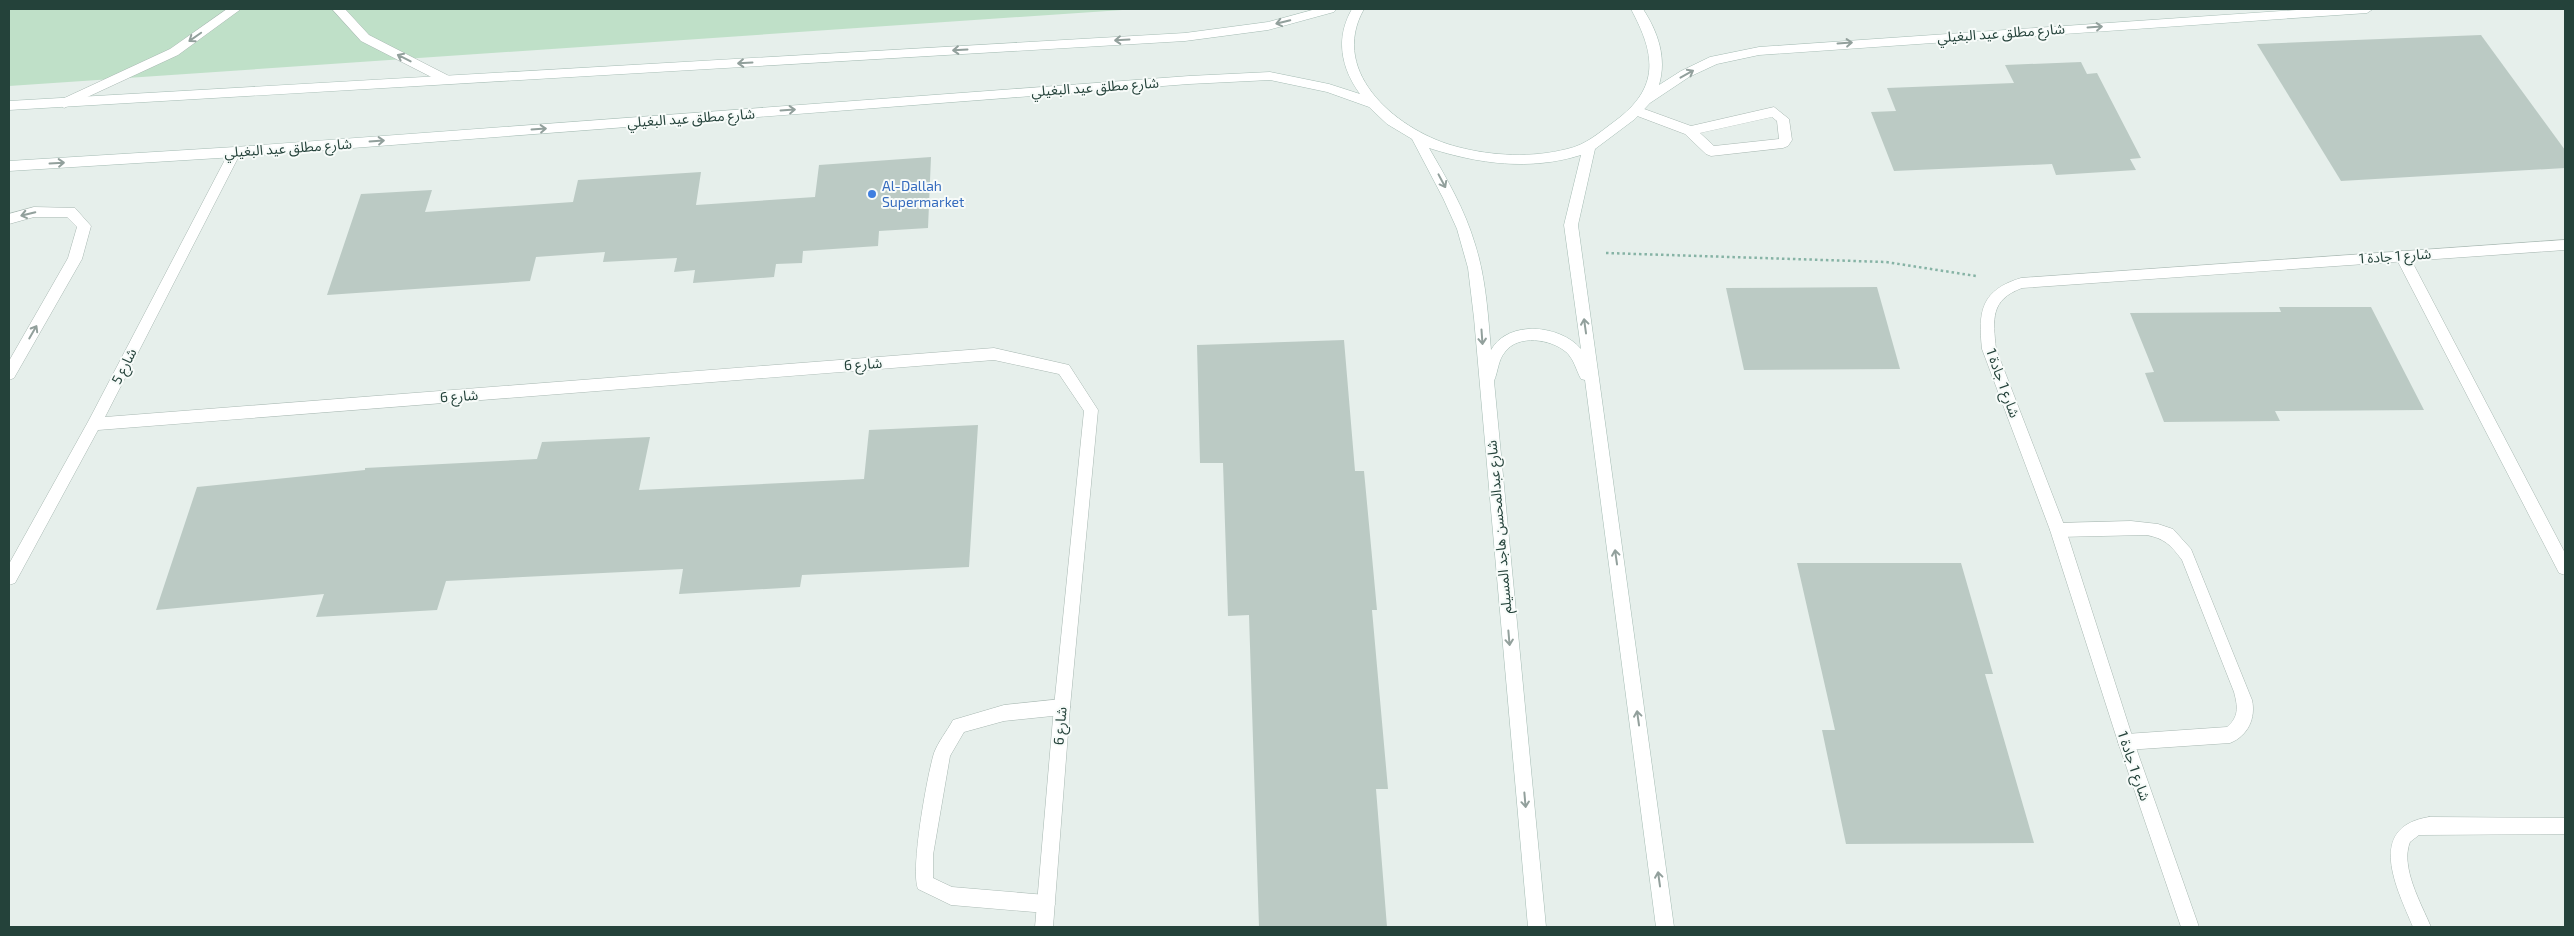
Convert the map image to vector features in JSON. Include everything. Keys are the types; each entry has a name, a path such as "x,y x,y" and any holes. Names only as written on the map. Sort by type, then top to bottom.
{"street":[{"path":"64,103 174,52 235,9"},
{"path":"338,9 365,38 447,80"},
{"path":"9,106 1185,37 1268,26 1330,9"},
{"path":"1358,9 1353,16 1347,45 1353,75 1371,103 1392,122 1418,139 1459,153 1504,160 1549,158 1589,146 1636,111 1646,100 1656,70 1653,39 1637,9"},
{"name":"شارع مطلق عيد البغيلي","path":"1646,100 1685,74 1714,60 1759,51 2367,9"},
{"name":"شارع مطلق عيد البغيلي","path":"9,166 235,152 1189,80 1270,76 1329,88 1371,103"},
{"path":"1636,111 1690,131 1711,151 1783,143 1786,140 1783,119 1774,112 1690,131"},
{"name":"شارع عبدالمحسن هاجد المسيلم","path":"1418,139 1444,185 1464,230 1473,260 1537,927"},
{"path":"1589,146 1571,226 1596,400 1665,927"},
{"name":"شارع 5","path":"9,578 94,424 235,152"},
{"path":"9,219 34,212 70,212 84,226 75,258 9,374"},
{"name":"شارع 1 جادة 1","path":"2190,927 2126,742 2058,530 1988,349 1986,322 1992,304 2000,292 2022,283 2565,245"},
{"path":"2402,256 2565,568"},
{"path":"1486,388 1493,363 1501,346 1514,338 1534,334 1554,339 1570,348 1581,360 1596,400"},
{"name":"شارع 6","path":"94,424 994,354 1064,368 1092,410 1062,707 1044,927"},
{"path":"2058,530 2149,527 2166,533 2180,543 2188,557 2242,692 2247,710 2242,725 2230,735 2126,742"},
{"path":"1046,904 951,896 924,883 924,856 942,754 959,726 1004,713 1062,707"},
{"path":"2422,927 2401,872 2397,851 2403,837 2413,828 2429,825 2565,826"}],"path":[{"path":"1574,252 1886,262 2022,283"}],"green space":[{"path":"9,9 1137,9 9,86"}],"building":[{"path":"2481,35 2565,150 2565,168 2341,181 2257,44"},
{"path":"2081,62 2087,74 2097,73 2141,158 2130,159 2136,170 2056,175 2052,164 1894,171 1871,112 1896,111 1887,88 2014,83 2005,65"},
{"path":"931,157 928,228 879,231 878,246 803,251 802,263 776,264 774,277 693,283 695,270 674,272 677,258 603,262 605,252 536,257 530,281 327,295 361,194 432,190 425,212 573,202 578,180 701,172 696,205 815,197 819,165"},
{"path":"1877,287 1900,369 1744,370 1726,288"},
{"path":"2279,307 2371,307 2424,410 2275,411 2280,421 2164,422 2145,373 2154,372 2130,313 2281,312"},
{"path":"1344,340 1355,471 1364,471 1377,610 1372,610 1388,789 1376,789 1387,927 1259,927 1249,615 1228,616 1223,463 1200,463 1197,345"},
{"path":"978,425 969,567 802,575 800,587 679,594 683,569 446,581 437,610 316,617 324,594 156,610 197,487 365,470 365,468 537,459 542,442 650,437 639,490 864,479 869,430"},
{"path":"1797,563 1961,563 1993,674 1985,674 2034,843 1846,844 1822,730 1835,730"}],"place":[{"name":"Al-Dallah Supermarket","path":"872,194"}]}
